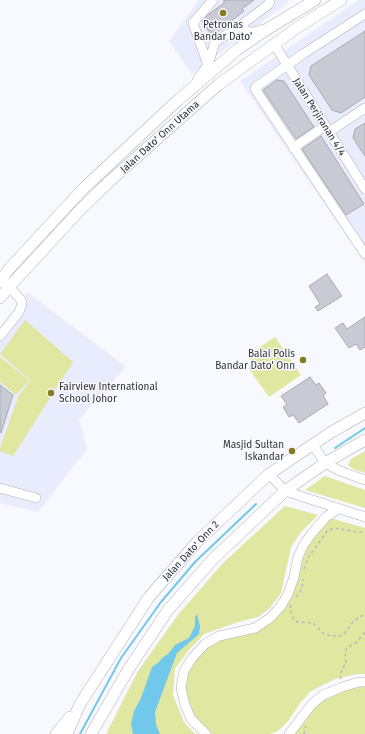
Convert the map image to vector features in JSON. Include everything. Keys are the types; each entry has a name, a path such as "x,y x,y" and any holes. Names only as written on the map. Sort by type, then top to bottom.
{"main road":[{"name":"Jalan Dato' Onn Utama","path":"0,298 3,281 8,270 83,189 189,91 238,49 269,28 316,0"},
{"name":"Jalan Dato' Onn Utama","path":"3,281 111,180 218,85 298,27 341,0"},
{"name":"Jalan Dato' Onn 2","path":"67,734 80,704 150,597 197,542 269,474 330,433 365,413"},
{"path":"92,733 128,670 168,610 213,559 285,491 325,462 365,440"},
{"path":"56,734 80,704"}],"street":[{"path":"208,65 193,23 213,0"},
{"path":"189,91 208,65 215,42 240,26 269,4 270,0"},
{"path":"365,14 287,65 256,87 255,90 365,254"},
{"path":"240,26 250,33 269,28"},
{"name":"Jalan Perjiranan 4/4","path":"274,44 365,189"},
{"path":"293,148 365,108"},
{"path":"0,336 22,307 21,300 3,281"},
{"path":"313,445 325,462 340,471 365,480"},
{"path":"269,474 285,491 365,517"},
{"path":"0,488 36,498"},
{"path":"206,734 191,719 186,705 181,688 184,671 192,658 205,644 219,636 255,628 270,618 281,606 288,594 294,577 298,557 303,546 312,532 326,517 338,509"},
{"path":"289,734 312,704 323,695 342,687 359,682 365,682"}],"path":[{"path":"304,569 310,556 327,530 334,528 365,532"},
{"path":"295,598 302,590 303,576"},
{"path":"292,602 290,609 294,620 298,622 313,623 324,634 330,636 340,636 344,634 353,622 359,617 365,615"},
{"path":"342,687 340,675 346,662 345,651 348,647 357,642 365,632"},
{"path":"304,734 307,723"}],"shaded area":[{"path":"199,0 287,0 289,2 192,74 169,41"},
{"path":"359,0 365,0 365,263 240,81"},
{"name":"Fairview International School Johor","path":"27,292 126,367 79,419 87,449 38,512 0,503 0,328"}],"green space":[{"path":"25,320 73,362 13,456 0,451 0,448 18,397 30,380 0,354"},
{"path":"275,337 301,375 269,397 249,369 251,353"},
{"path":"0,357 29,380 16,395 0,382"},
{"path":"365,451 365,473 353,469 348,465 351,459"},
{"path":"325,476 365,490 365,508 305,490"},
{"path":"285,506 318,515 301,532 291,547 281,593 270,608 258,617 238,622 204,634 188,651 175,669 173,695 184,722 195,734 107,734 138,671 177,616 223,563"},
{"path":"327,517 365,528 365,674 357,674 335,679 311,691 300,703 289,720 278,731 270,734 212,734 203,729 185,705 182,674 214,640 238,633 278,609 296,558"},
{"path":"359,686 365,686 365,734 293,734 302,719 329,694"}],"water":[{"path":"197,614 200,626 199,634 177,653 155,712 156,725 160,734 133,734 131,724 134,711 141,698 152,667 168,654 175,645 189,638 195,626 195,617"}],"building":[{"path":"224,0 254,0 242,9 244,11 212,36 202,21 224,3"},
{"path":"365,31 365,97 341,113 332,110 309,75 311,66"},
{"path":"277,80 284,81 314,127 296,139 263,90"},
{"path":"365,123 365,156 353,138 355,129"},
{"path":"321,136 364,204 346,215 302,149"},
{"path":"327,274 342,296 318,311 315,307 320,304 309,286"},
{"path":"365,317 365,347 360,350 356,344 349,348 335,328 343,323 347,329"},
{"path":"310,377 316,385 319,383 326,393 323,395 328,404 299,423 293,415 289,417 283,407 287,405 281,396"},
{"path":"0,385 13,395 1,433 0,432"}],"waterway":[{"path":"335,448 365,428"},
{"path":"80,734 121,658 161,602 195,562 256,504"}],"place":[{"name":"Petronas Bandar Dato'","path":"223,13"},
{"name":"Balai Polis Bandar Dato' Onn","path":"303,360"},
{"name":"Fairview International School Johor","path":"51,393"},
{"name":"Masjid Sultan Iskandar","path":"292,451"}]}
